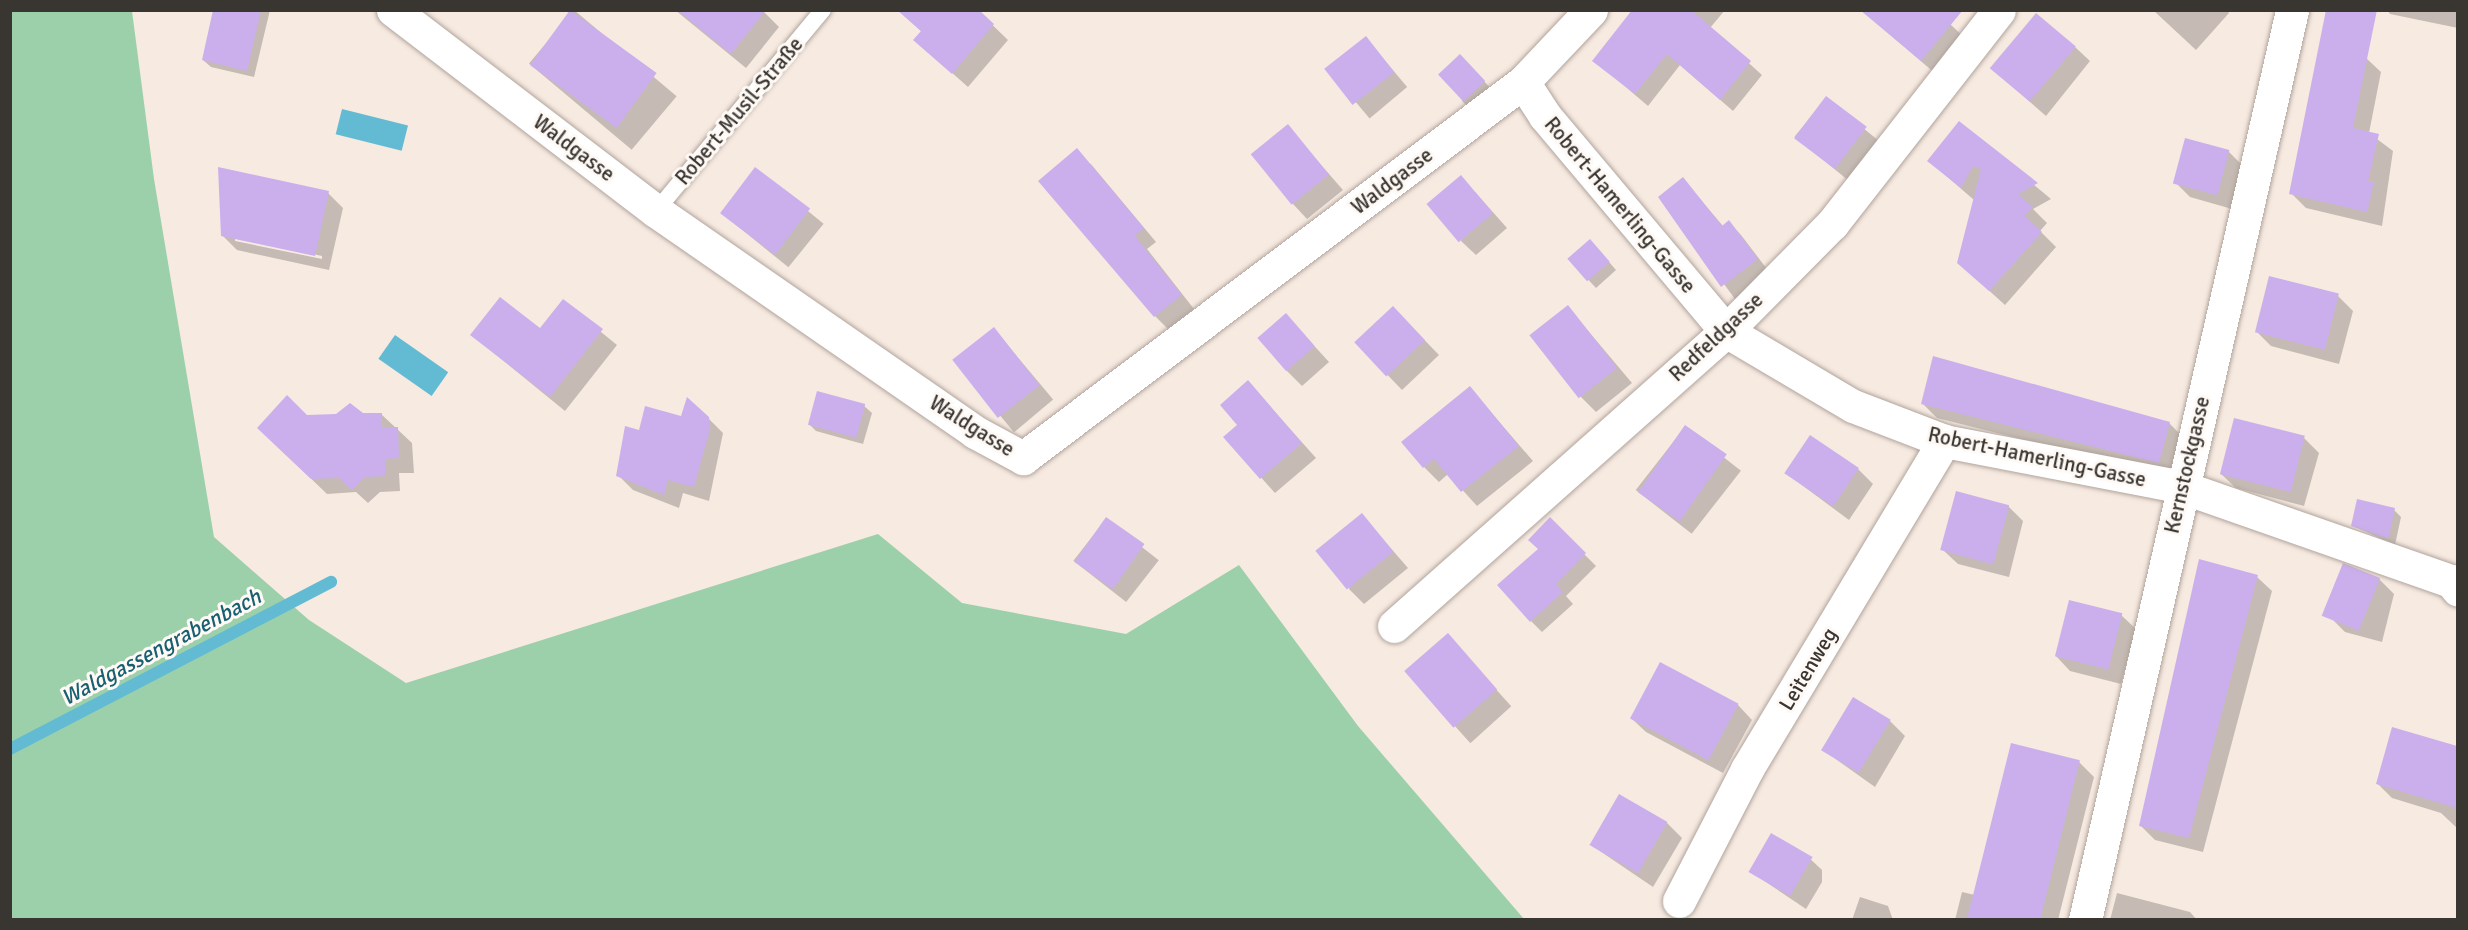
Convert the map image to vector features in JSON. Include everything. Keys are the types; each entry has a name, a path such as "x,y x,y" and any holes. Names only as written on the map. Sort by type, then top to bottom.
{"street":[{"name":"Waldgasse","path":"393,10 656,211 975,432 1023,458 1523,82 1591,10"},
{"name":"Redfeldgasse","path":"1394,626 1726,331 1832,224 1999,10"},
{"name":"Kernstockgasse","path":"2085,920 2292,10"},
{"name":"Robert-Hamerling-Gasse","path":"1523,82 1545,116 1726,331 1852,406 1944,441 2182,487 2455,582"},
{"name":"Leitenweg","path":"1679,901 1748,769 1944,441"}],"lane":[{"name":"Robert-Musil-Straße","path":"656,211 823,10"}],"green space":[{"path":"10,11 132,11 154,179 214,537 309,620 406,683 878,534 962,603 1126,634 1239,565 1358,726 1524,919 11,919"}],"water":[{"path":"342,109 408,125 402,151 336,134"},
{"path":"395,335 448,372 432,396 378,359"}],"building":[{"path":"213,10 261,10 247,71 202,60"},
{"path":"570,10 657,73 617,128 530,65"},
{"path":"677,10 766,10 731,54"},
{"path":"897,10 979,10 994,24 952,74 913,40 921,31"},
{"path":"1632,10 1691,10 1751,61 1720,100 1667,54 1635,94 1592,61"},
{"path":"1860,10 1963,10 1921,61"},
{"path":"2326,10 2377,10 2353,128 2379,134 2368,181 2374,182 2367,212 2289,194"},
{"path":"2036,13 2076,46 2030,102 1990,68"},
{"path":"1366,36 1394,72 1353,105 1324,69"},
{"path":"1460,54 1485,81 1463,102 1438,74"},
{"path":"1826,96 1867,127 1835,169 1794,138"},
{"path":"1959,121 2038,183 2018,194 2033,207 2025,216 2042,232 1989,291 1957,263 1981,169 1973,166 1961,188 1927,161"},
{"path":"1288,124 1329,175 1292,205 1251,154"},
{"path":"2185,138 2229,150 2217,195 2173,183"},
{"path":"1077,148 1144,228 1135,236 1182,295 1154,317 1038,181"},
{"path":"218,167 329,191 315,256 221,236"},
{"path":"755,167 810,209 775,255 720,213"},
{"path":"1461,175 1493,213 1459,242 1427,204"},
{"path":"1683,177 1722,226 1729,220 1758,259 1721,287 1658,197"},
{"path":"1590,239 1610,262 1587,281 1567,259"},
{"path":"2269,276 2339,293 2325,350 2255,332"},
{"path":"500,297 540,328 563,299 603,329 550,397 470,335"},
{"path":"1568,305 1617,368 1579,398 1529,335"},
{"path":"1393,306 1425,340 1386,377 1354,342"},
{"path":"1286,313 1315,346 1286,371 1257,338"},
{"path":"994,327 1040,385 998,418 952,360"},
{"path":"1933,356 2170,422 2159,463 1921,404"},
{"path":"1248,380 1302,443 1260,479 1223,437 1237,425 1220,405"},
{"path":"1470,386 1519,446 1461,492 1434,459 1423,468 1401,442"},
{"path":"817,391 865,404 856,438 808,425"},
{"path":"287,395 307,415 336,414 350,403 363,413 382,413 382,427 398,427 399,458 385,459 386,476 365,477 352,490 339,478 311,479 257,428"},
{"path":"687,397 709,417 710,429 694,487 668,480 664,495 616,476 625,426 639,430 645,406 681,416"},
{"path":"2234,418 2305,436 2291,492 2220,474"},
{"path":"1685,425 1727,454 1680,521 1638,492"},
{"path":"1810,435 1859,468 1833,506 1784,473"},
{"path":"1956,491 2009,505 1993,564 1940,550"},
{"path":"2357,499 2395,508 2388,539 2351,526"},
{"path":"1362,513 1393,552 1347,590 1315,551"},
{"path":"1106,517 1145,544 1113,589 1074,562"},
{"path":"1550,517 1586,553 1556,584 1563,592 1530,622 1497,585 1538,549 1528,540"},
{"path":"2199,559 2258,575 2189,838 2139,826"},
{"path":"2343,563 2380,578 2359,631 2322,616"},
{"path":"2069,600 2122,613 2108,670 2055,656"},
{"path":"1448,633 1497,690 1453,728 1404,671"},
{"path":"1660,662 1739,704 1709,760 1630,719"},
{"path":"1853,697 1891,720 1859,773 1821,750"},
{"path":"2392,727 2457,746 2457,808 2376,784"},
{"path":"2011,743 2080,760 2040,920 1967,920"},
{"path":"1619,794 1667,822 1638,873 1590,845"},
{"path":"1771,833 1813,857 1790,896 1748,872"}],"waterway":[{"name":"Waldgassengrabenbach","path":"10,749 331,582"}]}
